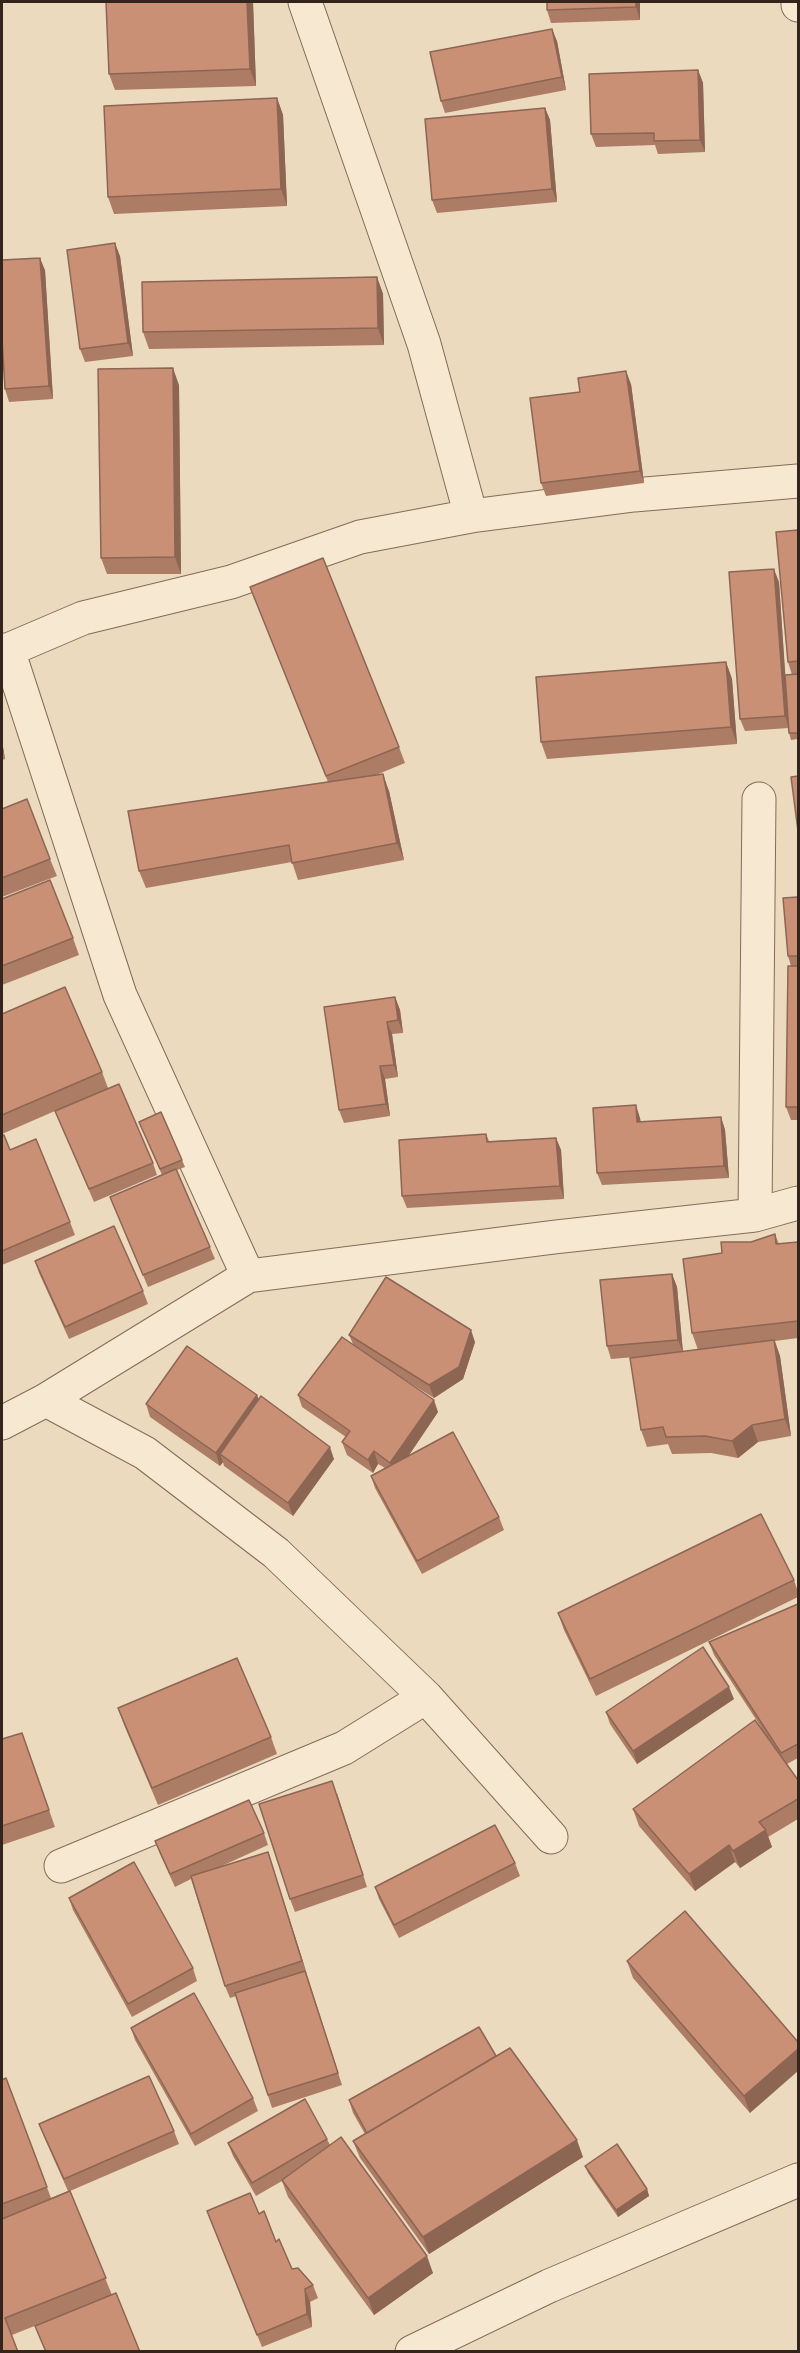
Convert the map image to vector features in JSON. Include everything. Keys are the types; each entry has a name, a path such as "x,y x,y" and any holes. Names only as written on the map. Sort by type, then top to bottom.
{"street":[{"path":"305,2 424,344 471,516"},
{"path":"248,1276 120,995 5,650 83,618 231,582 360,537 471,516 634,495 798,481"},
{"path":"755,1215 759,799"},
{"path":"2,1423 46,1400 248,1276 755,1215 798,1203"},
{"path":"46,1400 145,1453 276,1552 426,1697 552,1836"},
{"path":"61,1866 344,1748 426,1697"},
{"path":"412,2352 549,2286 798,2180"}],"building":[{"path":"106,2 247,2 250,69 109,74"},
{"path":"547,2 636,2 636,7 547,10"},
{"path":"552,29 562,77 441,101 430,52"},
{"path":"698,70 700,140 654,141 654,133 591,134 589,74"},
{"path":"277,98 281,189 108,197 104,106"},
{"path":"545,108 552,189 432,200 425,119"},
{"path":"115,243 128,343 80,349 67,250"},
{"path":"40,258 49,386 5,389 2,339 2,260"},
{"path":"377,277 378,328 143,332 142,282"},
{"path":"173,368 175,557 101,558 98,369"},
{"path":"626,371 640,471 541,483 530,398 580,392 578,378"},
{"path":"798,530 798,661 788,662 776,532"},
{"path":"323,558 399,747 326,776 250,587"},
{"path":"774,569 785,716 740,719 729,572"},
{"path":"726,662 731,727 541,742 536,677"},
{"path":"798,674 798,733 789,733 785,675"},
{"path":"383,774 397,843 292,863 289,845 139,871 128,811"},
{"path":"798,776 798,831 791,777"},
{"path":"27,799 50,859 2,878 2,809"},
{"path":"50,880 73,938 2,966 2,899"},
{"path":"798,897 798,956 788,956 783,898"},
{"path":"788,966 798,966 798,1107 786,1107"},
{"path":"65,987 102,1072 2,1115 2,1014"},
{"path":"395,997 398,1020 387,1022 394,1065 380,1066 386,1104 339,1110 324,1007"},
{"path":"119,1084 153,1163 89,1189 55,1111"},
{"path":"636,1105 637,1122 721,1117 724,1166 597,1173 593,1108"},
{"path":"161,1112 182,1160 160,1169 139,1122"},
{"path":"486,1134 487,1142 556,1138 560,1186 402,1196 399,1140"},
{"path":"4,1135 10,1150 36,1139 70,1222 2,1251 2,1136"},
{"path":"176,1169 210,1247 143,1275 110,1197"},
{"path":"114,1226 143,1291 65,1327 35,1261"},
{"path":"775,1234 776,1244 798,1242 798,1321 692,1333 683,1259 722,1253 721,1242 751,1242"},
{"path":"672,1274 678,1340 607,1346 600,1280"},
{"path":"386,1277 471,1330 459,1367 429,1385 349,1335"},
{"path":"342,1337 434,1400 390,1463 374,1451 368,1460 342,1442 350,1431 298,1395"},
{"path":"774,1340 785,1419 752,1425 732,1441 705,1436 666,1437 663,1427 641,1430 630,1358"},
{"path":"187,1346 257,1395 216,1453 146,1404"},
{"path":"261,1396 330,1447 288,1503 220,1454"},
{"path":"453,1432 499,1517 417,1561 371,1476"},
{"path":"761,1514 794,1580 590,1679 558,1613"},
{"path":"798,1604 798,1744 781,1753 709,1642"},
{"path":"703,1647 729,1687 633,1751 606,1712"},
{"path":"237,1658 271,1737 152,1788 118,1708"},
{"path":"755,1720 798,1780 798,1799 759,1822 766,1830 733,1851 729,1845 689,1874 633,1809"},
{"path":"22,1733 49,1810 2,1826 2,1739"},
{"path":"332,1781 363,1875 290,1899 259,1804"},
{"path":"249,1800 264,1833 170,1874 155,1841"},
{"path":"495,1825 515,1863 394,1925 375,1887"},
{"path":"268,1852 302,1961 225,1986 191,1876"},
{"path":"134,1862 193,1968 128,2004 69,1898"},
{"path":"685,1911 798,2042 798,2049 744,2096 627,1961"},
{"path":"305,1971 338,2073 268,2095 235,1993"},
{"path":"194,1993 253,2098 191,2134 131,2028"},
{"path":"479,2027 496,2056 367,2133 349,2100"},
{"path":"510,2048 577,2140 423,2237 353,2141"},
{"path":"149,2076 174,2131 64,2179 39,2124"},
{"path":"6,2078 47,2187 2,2204 2,2080"},
{"path":"305,2099 327,2139 252,2183 228,2143"},
{"path":"341,2137 427,2256 368,2298 282,2180"},
{"path":"617,2144 647,2189 616,2210 585,2166"},
{"path":"70,2191 106,2278 5,2318 18,2352 2,2352 2,2219"},
{"path":"250,2193 259,2214 264,2211 276,2242 279,2239 292,2269 298,2268 313,2285 305,2289 307,2314 257,2335 207,2211"},
{"path":"116,2293 140,2352 46,2352 35,2326"}]}
